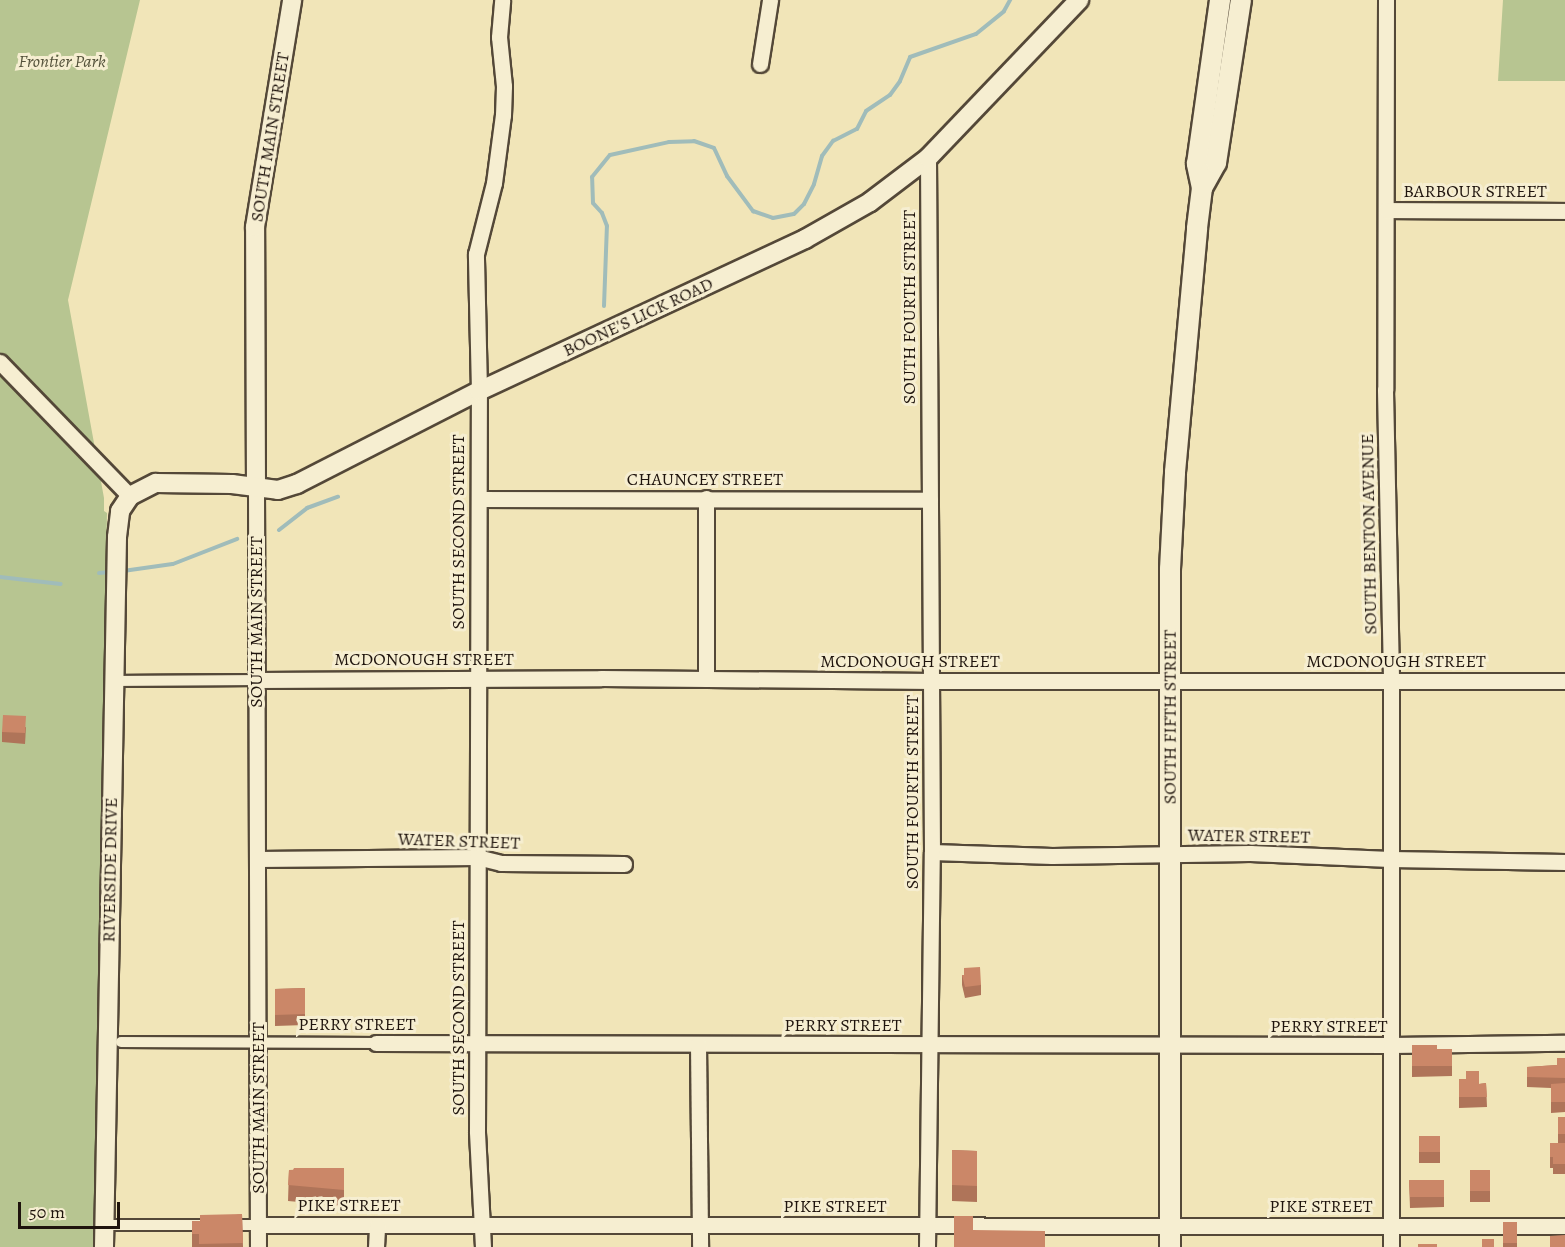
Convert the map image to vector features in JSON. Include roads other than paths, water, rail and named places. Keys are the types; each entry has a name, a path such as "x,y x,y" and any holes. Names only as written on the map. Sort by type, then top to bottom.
{"main road":[{"name":"SOUTH FIFTH STREET","path":"1170,1247 1170,574 1175,472 1202,188 1197,164 1220,0"},
{"name":"SOUTH FIFTH STREET","path":"1202,188 1216,163 1241,0"}],"street":[{"name":"SOUTH MAIN STREET","path":"258,1247 255,227 292,0"},
{"name":"SOUTH SECOND STREET","path":"483,1247 477,1131 479,391 476,254 494,183 504,115 504,86 499,37 502,0"},
{"path":"760,64 770,0"},
{"name":"BOONE'S LICK ROAD","path":"130,496 156,483 232,484 278,490 312,478 479,391 805,239 870,202 928,158 1079,0"},
{"name":"SOUTH BENTON AVENUE","path":"1386,0 1385,390 1392,681 1391,1247"},
{"name":"SOUTH FOURTH STREET","path":"927,1247 932,852 928,158"},
{"name":"BARBOUR STREET","path":"1386,210 1565,211"},
{"path":"0,362 130,496"},
{"name":"RIVERSIDE DRIVE","path":"104,1247 109,862 117,537 120,511 130,496"},
{"path":"706,498 706,679"},
{"name":"CHAUNCEY STREET","path":"479,499 930,500"},
{"path":"115,681 255,680"},
{"name":"MCDONOUGH STREET","path":"255,680 1565,681"},
{"name":"WATER STREET","path":"932,852 1052,856 1250,854 1390,860 1565,862"},
{"name":"WATER STREET","path":"257,859 477,857 501,863 624,864"},
{"name":"PERRY STREET","path":"121,1042 1391,1046 1565,1043"},
{"path":"698,1044 700,1247"},
{"name":"PIKE STREET","path":"105,1225 1565,1226"},
{"path":"376,1225 376,1247"}],"waterway":[{"path":"604,306 607,226 602,213 593,203 592,177 610,155 669,142 694,141 714,148 727,176 753,211 773,218 794,214 804,204 814,184 822,156 833,141 857,129 866,111 890,95 900,81 910,57 976,34 1004,11 1010,0"},
{"path":"279,530 307,508 338,497"},
{"path":"123,571 173,564 237,539"},
{"path":"99,573 110,572"},
{"path":"0,577 61,584"}],"park label":[{"name":"Frontier Park","path":"62,61"}]}
